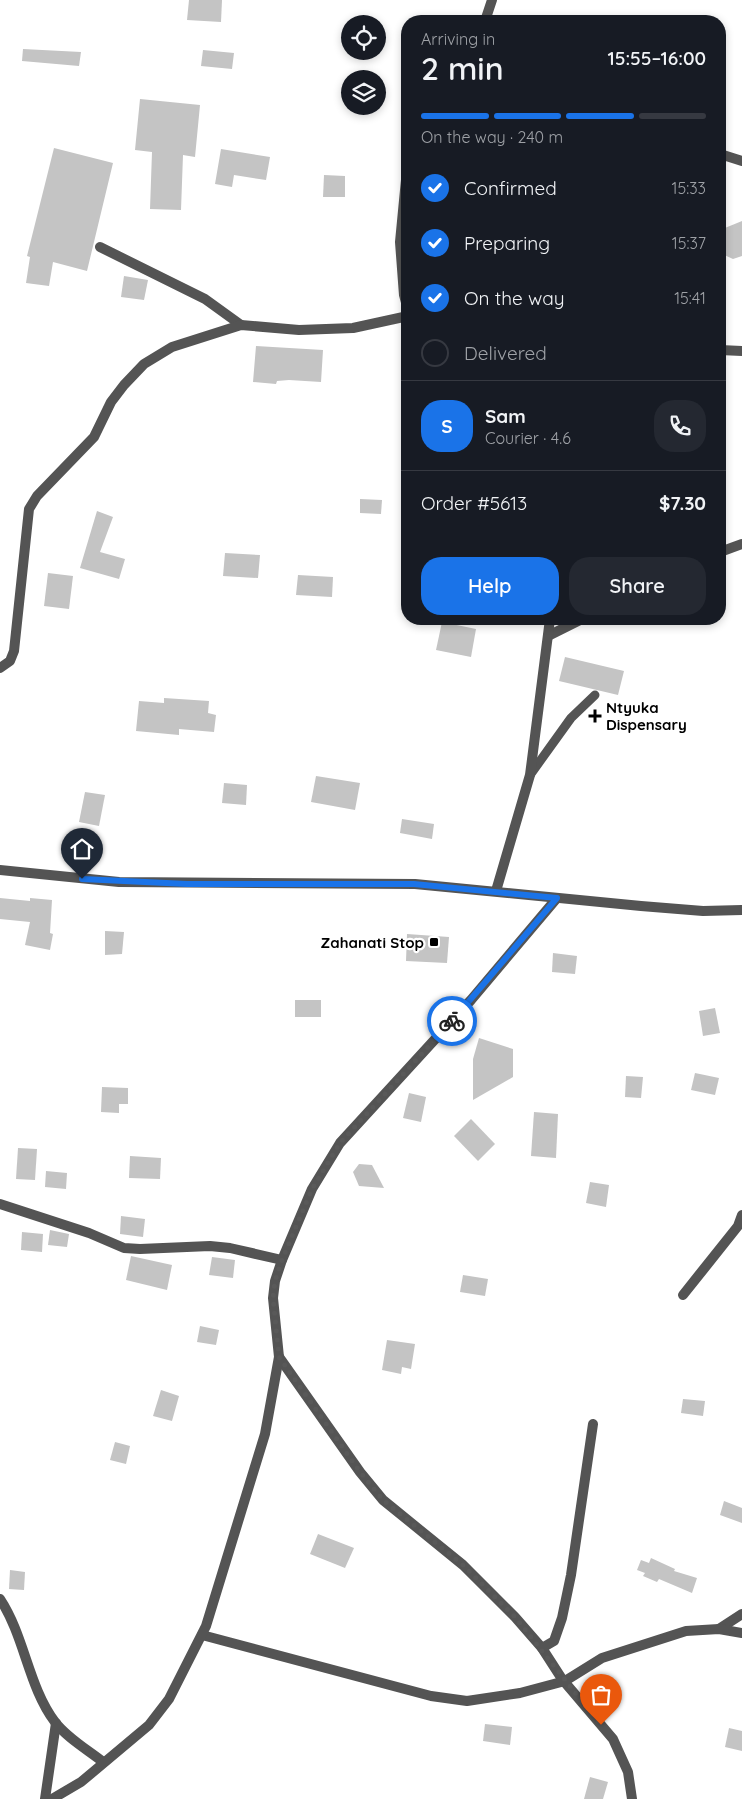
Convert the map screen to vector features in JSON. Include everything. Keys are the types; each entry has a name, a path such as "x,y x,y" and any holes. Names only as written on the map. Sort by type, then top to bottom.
{"street":[{"path":"487,15 492,0"},
{"path":"726,156 742,161"},
{"path":"401,232 401,255"},
{"path":"100,247 206,300 241,325"},
{"path":"0,668 10,660 14,651 29,509 37,496 94,437 111,402 144,364 172,347 191,339 241,325 299,330 353,328 401,318"},
{"path":"726,350 742,351"},
{"path":"726,550 742,544"},
{"path":"496,891 530,775 549,625"},
{"path":"548,636 570,625"},
{"path":"0,870 119,882 368,883 496,891 703,911 742,910"},
{"path":"52,1799 81,1782 149,1725 169,1699 202,1634 228,1558 265,1434 279,1357 273,1298 282,1260 312,1189 340,1143 471,1000 557,898"},
{"path":"0,1204 72,1227 124,1248 217,1247 282,1260"},
{"path":"683,1295 738,1226 742,1216"},
{"path":"279,1357 360,1472 383,1500 463,1565 515,1617 542,1648 565,1681 613,1739 628,1772 632,1799"},
{"path":"542,1648 554,1641 562,1618 571,1575 593,1424"},
{"path":"0,1599 20,1638 33,1678 56,1723 103,1762"},
{"path":"719,1630 742,1614"},
{"path":"202,1634 431,1696 466,1701 520,1693 565,1681 602,1658 686,1631 719,1630 742,1633"},
{"path":"45,1799 56,1723"}],"lane":[{"path":"530,775 571,718 595,695"}],"building":[{"path":"189,0 222,0 221,22 187,20"},
{"path":"23,49 81,52 79,66 22,61"},
{"path":"203,50 234,53 232,69 201,66"},
{"path":"140,99 200,105 195,157 183,155 181,210 150,209 152,152 135,150"},
{"path":"54,148 113,163 87,271 53,262 49,286 26,283 30,257 27,256"},
{"path":"221,149 270,157 266,180 234,175 232,187 215,184"},
{"path":"324,175 345,176 345,197 323,197"},
{"path":"742,221 742,256 733,259 726,256 726,228"},
{"path":"124,276 148,280 144,300 121,297"},
{"path":"256,346 323,350 321,382 289,380 277,381 276,384 253,382"},
{"path":"360,499 382,500 381,514 360,513"},
{"path":"97,511 113,517 100,552 125,559 119,579 80,568"},
{"path":"225,553 260,555 258,578 223,576"},
{"path":"48,573 73,576 69,609 44,606"},
{"path":"298,575 333,577 332,597 296,595"},
{"path":"441,625 457,625 476,629 471,657 436,650"},
{"path":"565,657 624,671 618,695 559,681"},
{"path":"164,698 209,701 208,713 216,715 214,732 179,729 179,735 136,731 139,701 164,703"},
{"path":"316,776 360,783 355,810 311,802"},
{"path":"224,783 247,785 246,805 222,803"},
{"path":"85,792 105,795 99,826 79,822"},
{"path":"402,819 434,824 432,839 400,833"},
{"path":"0,898 30,901 30,898 52,900 50,933 53,934 50,950 25,945 30,922 0,919"},
{"path":"105,931 124,932 122,954 105,955"},
{"path":"407,934 449,937 447,963 406,961"},
{"path":"553,953 577,956 575,974 552,972"},
{"path":"295,1000 321,1000 321,1017 295,1017"},
{"path":"715,1008 720,1033 703,1036 699,1011"},
{"path":"479,1038 513,1049 513,1077 473,1100 473,1059"},
{"path":"695,1073 719,1078 715,1095 691,1090"},
{"path":"626,1076 643,1077 641,1098 625,1097"},
{"path":"102,1087 128,1088 128,1104 119,1104 119,1113 101,1112"},
{"path":"409,1093 426,1097 421,1122 403,1118"},
{"path":"534,1112 558,1114 556,1158 531,1156"},
{"path":"471,1119 495,1144 478,1161 454,1136"},
{"path":"18,1148 37,1149 35,1180 16,1179"},
{"path":"130,1156 161,1158 160,1179 129,1178"},
{"path":"359,1164 372,1165 384,1188 359,1186 353,1172"},
{"path":"46,1171 67,1173 66,1189 45,1187"},
{"path":"590,1182 609,1185 606,1207 586,1203"},
{"path":"121,1216 145,1219 143,1237 120,1234"},
{"path":"50,1230 69,1234 67,1247 48,1245"},
{"path":"22,1232 43,1234 42,1252 21,1250"},
{"path":"131,1256 172,1265 167,1290 126,1280"},
{"path":"212,1257 235,1260 233,1278 209,1275"},
{"path":"463,1275 488,1279 485,1296 460,1292"},
{"path":"200,1326 219,1330 216,1345 197,1342"},
{"path":"387,1340 415,1344 411,1369 402,1367 401,1374 382,1370"},
{"path":"161,1390 179,1396 172,1421 153,1416"},
{"path":"683,1399 705,1401 703,1416 681,1413"},
{"path":"115,1442 130,1446 126,1464 110,1460"},
{"path":"724,1501 742,1508 742,1523 720,1515"},
{"path":"318,1534 354,1548 345,1568 310,1554"},
{"path":"651,1558 675,1569 674,1571 697,1578 692,1593 659,1579 657,1582 643,1576 645,1573 637,1570 641,1560 649,1563"},
{"path":"10,1570 25,1572 24,1590 9,1589"},
{"path":"485,1724 512,1727 510,1745 483,1741"},
{"path":"729,1728 742,1731 742,1751 725,1747"},
{"path":"590,1777 608,1782 603,1799 584,1799"}],"way so far":[{"path":"452,1021 340,1143 312,1189 275,1281 273,1298 279,1357 360,1472 383,1500 463,1565 515,1617 542,1648 562,1679 601,1725"}],"place":[{"name":"Ntyuka Dispensary","path":"595,716"},
{"name":"Zahanati Stop","path":"434,942"}],"route":[{"path":"82,879 187,884 414,884 557,898 452,1021"}]}
